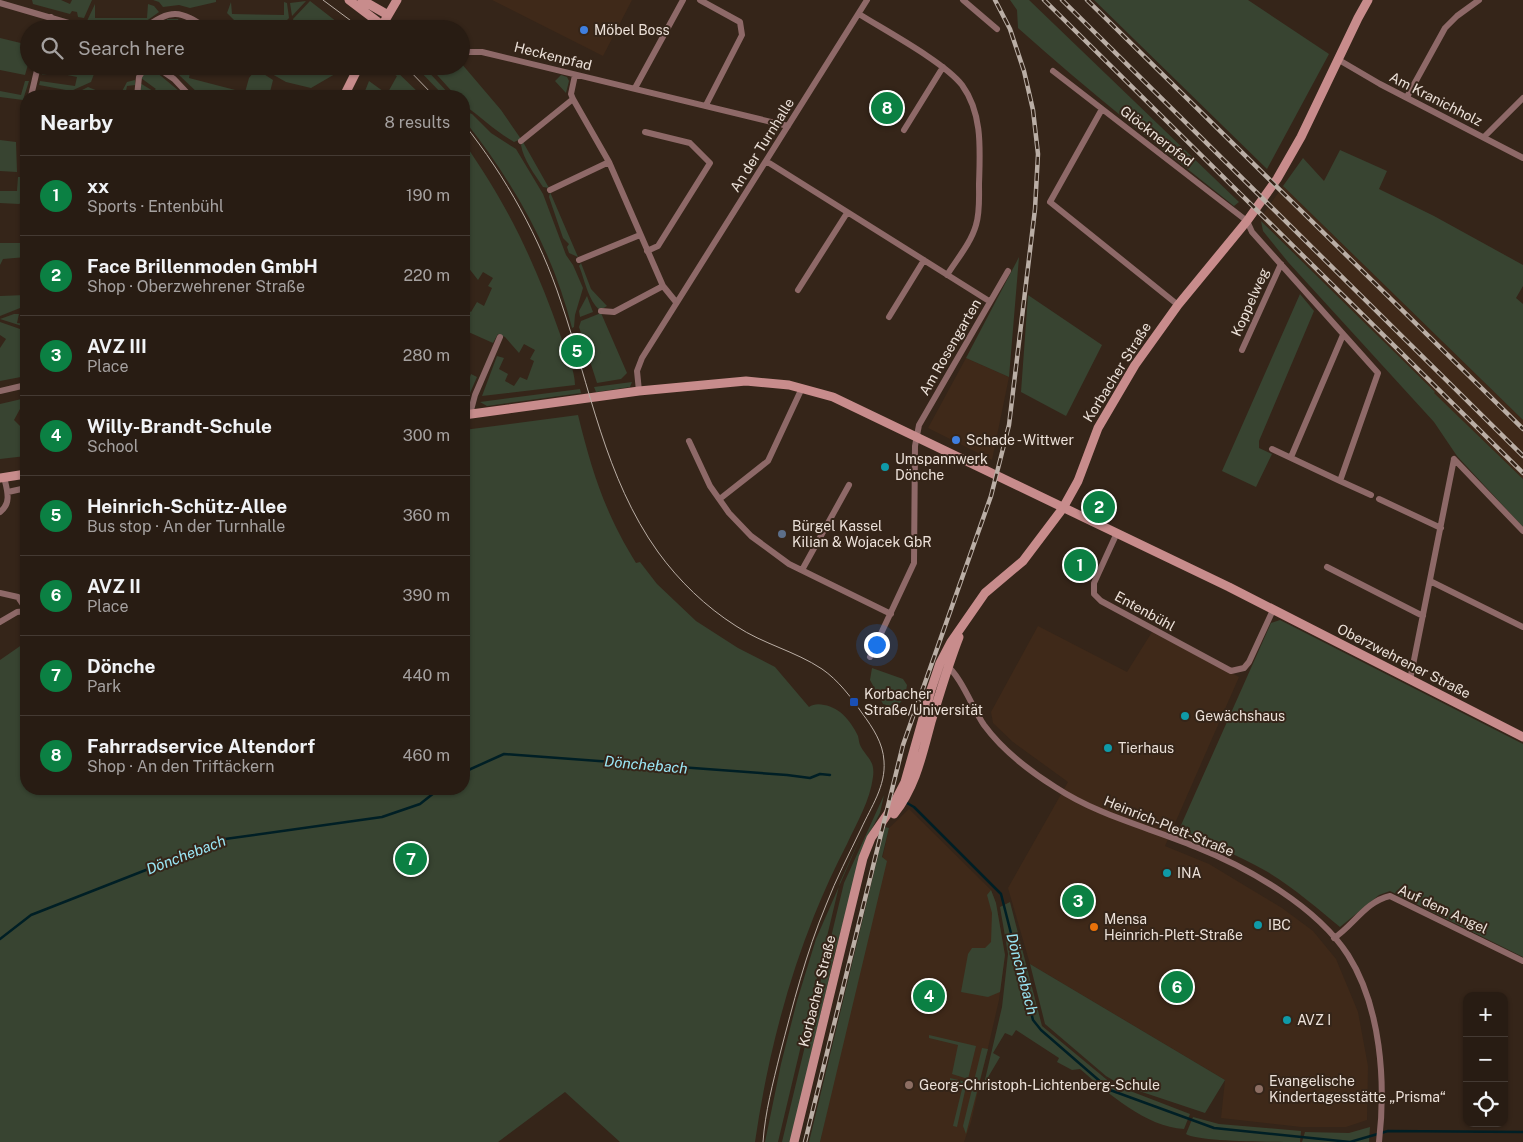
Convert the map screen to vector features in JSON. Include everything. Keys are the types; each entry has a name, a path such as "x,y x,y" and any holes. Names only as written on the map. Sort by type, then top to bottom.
{"street":[{"path":"349,0 373,20"},
{"path":"362,0 388,15"},
{"path":"385,20 397,0"},
{"path":"635,88 683,0"},
{"path":"700,0 740,22 742,35 706,105"},
{"name":"An der Turnhalle","path":"639,391 637,379 642,358 867,0"},
{"path":"963,0 997,29"},
{"name":"Korbacher Straße","path":"794,1142 867,846 872,843 912,788 944,665 962,624 985,593 1023,561 1063,508 1072,494 1098,428 1111,403 1149,344 1178,305 1247,221 1277,179 1294,150 1368,0"},
{"path":"1407,97 1445,28 1457,16 1479,0"},
{"path":"0,3 60,20"},
{"path":"157,20 164,15 174,13 194,20"},
{"path":"859,14 943,67 961,84 976,113 980,140 976,227 947,275"},
{"name":"Heckenpfad","path":"470,52 482,52 788,126"},
{"name":"Am Kranichholz","path":"1339,60 1380,84 1523,158"},
{"path":"904,130 943,67"},
{"name":"Glöcknerpfad","path":"1053,71 1247,221 1252,232 1378,373 1340,481"},
{"path":"32,90 36,75"},
{"path":"138,90 140,75"},
{"path":"168,75 184,90"},
{"path":"347,90 354,75"},
{"path":"575,75 571,94 573,99 609,162 663,286 676,302"},
{"path":"1484,137 1523,98"},
{"path":"521,141 573,99"},
{"path":"1102,109 1050,202 1178,305"},
{"path":"645,132 690,143 710,163 658,246 647,251"},
{"path":"766,161 990,302"},
{"path":"550,190 609,162"},
{"path":"798,290 847,213"},
{"path":"579,260 640,235"},
{"path":"889,317 924,260"},
{"name":"Koppelweg","path":"1242,350 1281,264"},
{"name":"Am Rosengarten","path":"870,657 914,563 915,446 919,425 1008,271"},
{"path":"601,311 614,312 663,286"},
{"path":"1291,457 1343,335"},
{"path":"470,407 500,338"},
{"name":"Oberzwehrener Straße","path":"470,414 639,391 746,381 802,388 833,397 1273,610 1523,737"},
{"path":"0,391 20,387"},
{"path":"721,498 768,461 802,388"},
{"path":"689,440 710,486 721,498 729,513 769,552 890,614"},
{"path":"1272,449 1371,496"},
{"path":"1410,680 1454,459 1523,531"},
{"path":"0,512 7,504 8,492 2,477 20,475"},
{"path":"802,570 849,485"},
{"path":"8,492 20,489"},
{"path":"1379,499 1440,528"},
{"name":"Entenbühl","path":"1116,535 1094,583 1094,594 1101,601 1231,671 1244,668 1249,662 1273,610"},
{"path":"1327,567 1423,616"},
{"path":"1430,581 1523,627"},
{"path":"0,593 18,597 20,600"},
{"path":"0,622 20,611"},
{"name":"Heinrich-Plett-Straße","path":"944,665 985,727 1007,752 1034,773 1088,807 1194,846 1243,869 1294,902 1334,938 1348,955 1365,989 1376,1033 1380,1078 1379,1141"},
{"name":"Auf dem Angel","path":"1334,938 1374,903 1390,896 1523,961"}],"shaded area":[{"path":"492,0 632,0 603,56"},
{"path":"1283,186 1523,420 1523,479 1433,393 1263,222 1264,213"},
{"path":"966,358 1009,377 992,460 928,428"},
{"path":"1038,626 1127,672 1152,632 1239,677 1165,846 1209,864 1282,908 1313,931 1336,959 1358,1012 1368,1066 1367,1120 1346,1127 1301,1127 1221,1118 1225,1080 1030,964 1008,888 1068,782 1013,742 993,723 991,712"},
{"path":"909,809 991,890 996,903 1005,955 999,1000 971,1122 964,1142 820,1142 889,828"}],"green space":[{"path":"32,0 61,0 70,4 72,0 92,0 84,18 78,17 77,12 72,11 70,14 33,4"},
{"path":"153,0 216,0 216,2 190,8 179,5 163,7 159,2"},
{"path":"1010,0 1029,0 1239,202 1234,206 1044,51 1018,28 1017,10"},
{"path":"1094,0 1248,0 1329,54 1267,169"},
{"path":"306,1 292,16 290,3"},
{"path":"310,1 334,20 293,20"},
{"path":"231,2 232,14 284,15 284,2 287,3 289,18 287,20 234,20 227,13"},
{"path":"95,4 95,18 147,18 148,4 154,6 159,12 147,20 87,20"},
{"path":"0,38 20,43 20,74 0,70"},
{"path":"470,74 501,110 521,139 514,142 470,110 470,90 451,90 437,75"},
{"path":"67,75 94,75 91,82 73,90 39,85 40,81 75,86 77,77"},
{"path":"143,75 160,75 178,90 154,90 156,89 141,78"},
{"path":"179,75 190,75 189,78 235,90 195,90"},
{"path":"251,75 265,75 273,80 270,90 246,90"},
{"path":"274,75 333,75 311,88 286,82"},
{"path":"395,75 400,75 416,90 389,90 397,76"},
{"path":"424,75 431,75 445,90 438,90"},
{"path":"561,75 567,77 569,81 566,93 555,81"},
{"path":"135,80 135,85 127,86 126,90 123,90 127,82"},
{"path":"25,81 29,81 26,90 22,90"},
{"path":"369,81 381,90 365,90"},
{"path":"140,83 151,90 139,90"},
{"path":"88,87 96,90 82,90"},
{"path":"0,91 20,95 20,100 0,97"},
{"path":"470,113 491,133 516,149 543,194 566,255 573,265 583,288 575,315 574,327 572,328 564,299 542,244 515,192 470,128"},
{"path":"0,140 16,142 17,172 0,171"},
{"path":"523,142 549,188 543,187 530,167 522,150 521,145"},
{"path":"1340,150 1387,171 1379,189 1434,216 1523,265 1523,286 1516,298 1523,304 1523,420 1283,186 1303,158 1324,181"},
{"path":"470,152 507,212 541,283 569,360 575,385 482,396 497,356 504,358 499,369 508,374 505,381 514,386 520,377 527,380 534,361 530,359 535,350 524,344 519,353 505,337 498,334 493,343 470,333 470,311 477,302 484,306 492,288 488,286 493,278 483,272 478,280 470,270"},
{"path":"18,177 20,177 20,203 0,203 0,191 17,191"},
{"path":"550,192 578,257 569,253 567,247 569,244 563,238 549,197"},
{"path":"1261,221 1523,479 1523,527 1457,456 1434,422 1288,262 1263,231"},
{"path":"0,243 20,243 20,258 3,259 0,265"},
{"path":"1019,257 1009,377 966,358"},
{"path":"581,263 591,289 607,306 600,310 589,295 579,266"},
{"path":"1300,294 1314,311 1259,441 1259,448 1272,454 1256,487 1222,471"},
{"path":"20,295 20,308 0,316 0,296"},
{"path":"1028,295 1102,345 1066,416 1021,392"},
{"path":"587,296 593,312 580,317 579,311"},
{"path":"601,313 627,373 621,379 597,383 579,327 581,321"},
{"path":"19,314 17,323 20,323 20,325 0,319"},
{"path":"0,322 20,329 20,377 0,381 0,348 6,339 0,335"},
{"path":"471,374 477,377 470,393"},
{"path":"632,382 630,387 596,392 594,387"},
{"path":"580,389 581,393 487,406 480,402"},
{"path":"20,399 20,409 14,420 20,426 20,457 0,459 0,404"},
{"path":"578,415 601,492 616,527 636,563 640,562 657,584 696,621 738,648 775,667 809,707 816,704 824,705 843,714 855,730 860,746 873,767 873,777 866,803 822,897 785,999 771,1056 755,1142 620,1142 565,1092 498,1142 0,1142 0,660 20,646 20,795 470,795 470,429"},
{"path":"1280,620 1523,744 1523,957 1390,891 1379,895 1340,927 1295,891 1266,871 1223,850 1178,832 1271,623"},
{"path":"872,668 903,679 907,685 905,696 900,703 893,706 883,704 870,680"},
{"path":"884,795 880,813 867,838 835,952 791,1142 782,1142 844,883"},
{"path":"865,827 839,887 840,882"},
{"path":"885,827 889,828 882,857 887,861 820,1142 809,1142"},
{"path":"839,887 778,1142 765,1142 781,1064 797,1001 816,939"},
{"path":"991,890 996,903 1005,955 1000,992 988,997 961,992 968,954 972,948 985,948 991,942 992,913 987,895"},
{"path":"1010,902 1042,1026 1112,1084 1190,1114 1184,1129 1156,1122 1128,1107 1080,1069 1072,1070 1057,1062 1059,1058 1016,1030 1012,1036 1005,1033 993,1053 1000,1057 984,1084 1002,1007 1008,954 1000,907"},
{"path":"1030,964 1225,1080 1205,1113 1121,1085 1106,1076 1045,1024"},
{"path":"929,1035 976,1046 968,1079 952,1074 958,1045 929,1038"},
{"path":"982,1048 988,1049 966,1134 963,1126"},
{"path":"950,1078 967,1082 957,1127 953,1126 963,1085 950,1081"},
{"path":"1193,1117 1219,1124 1301,1131 1300,1142 1240,1141 1193,1137 1186,1134"},
{"path":"1370,1127 1369,1142 1302,1142 1305,1132 1349,1133"}],"waterway":[{"name":"Dönchebach","path":"470,769 504,754 810,778 820,774 830,775"},
{"name":"Dönchebach","path":"0,939 31,915 225,839 382,817 420,804 431,795"},
{"name":"Dönchebach","path":"907,803 914,807 1001,894 1033,1020 1041,1030 1110,1090 1214,1128 1350,1142 1388,1131 1523,1132"}],"tram line":[{"path":"323,0 350,20"},
{"path":"414,75 428,90"},
{"path":"470,132 508,187 543,255 561,302 600,431 612,463 625,494 658,552 694,593 725,619 757,638 812,663 833,678 849,695 866,719 882,748 884,770 880,788 830,895 800,979 772,1087 763,1142"}],"railway":[{"path":"805,1142 903,745 991,496 1009,425 1035,209 1038,154 1033,110 1024,71 1010,29 995,0"},
{"path":"1044,0 1523,473"},
{"path":"1062,0 1523,456"},
{"path":"1087,0 1523,429"}],"place":[{"name":"Möbel Boss","path":"584,30"},
{"name":"Fahrradservice Altendorf","path":"887,108"},
{"name":"Heinrich-Schütz-Allee","path":"577,351"},
{"name":"Schade - Wittwer","path":"956,440"},
{"name":"Umspannwerk Dönche","path":"885,467"},
{"name":"Face Brillenmoden GmbH","path":"1099,507"},
{"name":"Bürgel Kassel Kilian & Wojacek GbR","path":"782,534"},
{"name":"xx","path":"1080,565"},
{"name":"Korbacher Straße/Universität","path":"854,702"},
{"name":"Gewächshaus","path":"1185,716"},
{"name":"Tierhaus","path":"1108,748"},
{"name":"Dönche","path":"411,859"},
{"name":"INA","path":"1167,873"},
{"name":"AVZ III","path":"1078,901"},
{"name":"IBC","path":"1258,925"},
{"name":"Mensa Heinrich-Plett-Straße","path":"1094,927"},
{"name":"AVZ II","path":"1177,987"},
{"name":"Willy-Brandt-Schule","path":"929,996"},
{"name":"AVZ I","path":"1287,1020"},
{"name":"Georg-Christoph-Lichtenberg-Schule","path":"909,1085"},
{"name":"Evangelische Kindertagesstätte „Prisma“","path":"1259,1089"}]}
